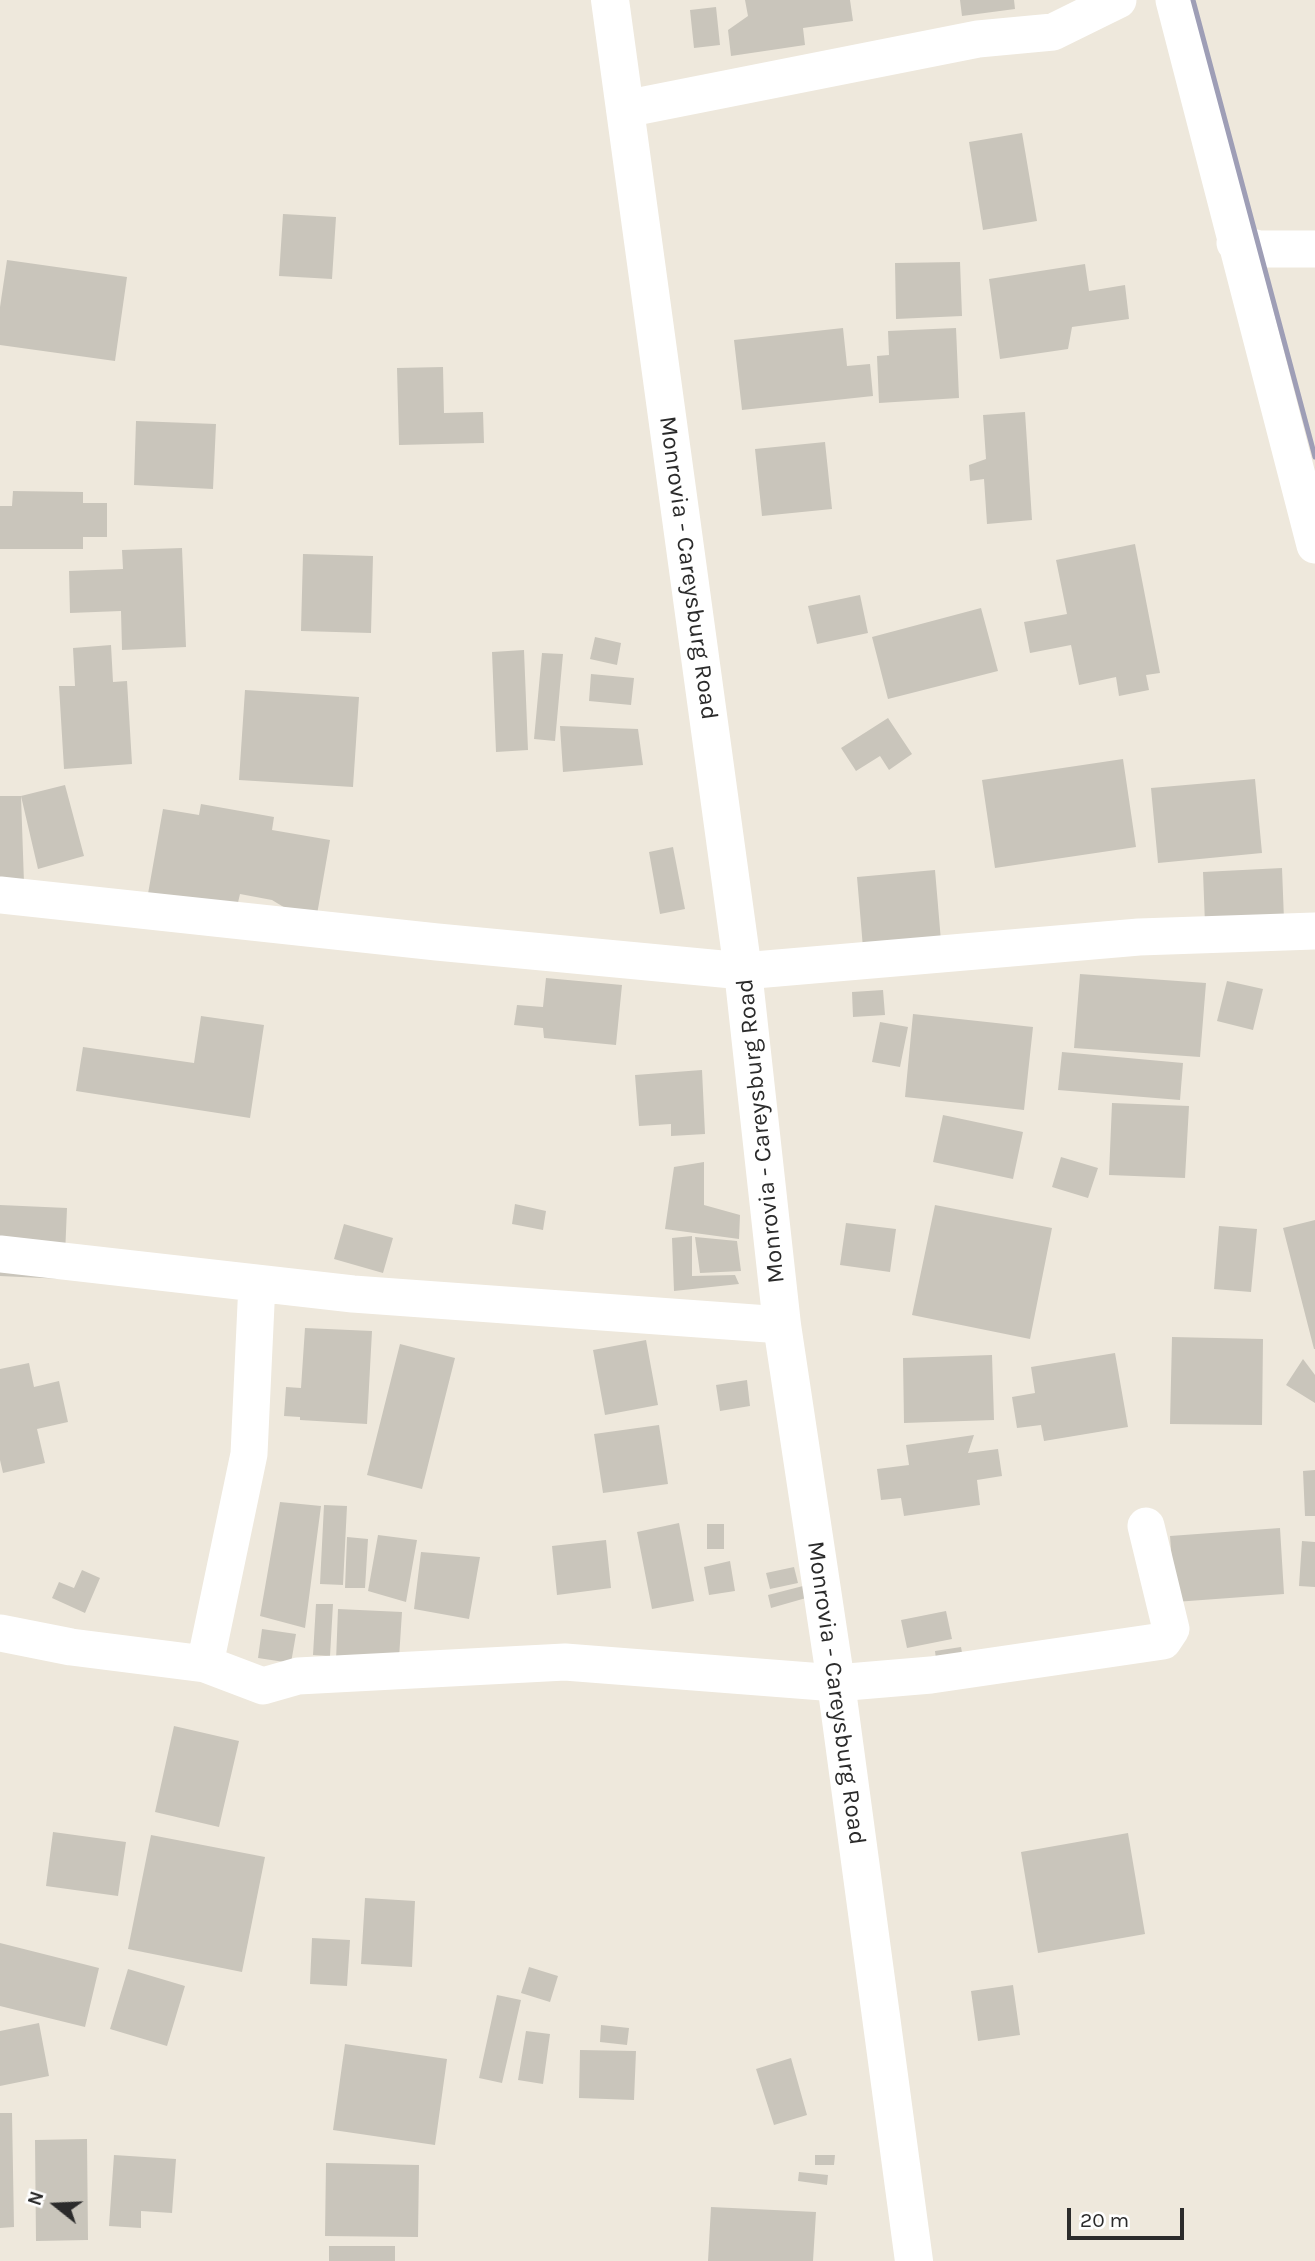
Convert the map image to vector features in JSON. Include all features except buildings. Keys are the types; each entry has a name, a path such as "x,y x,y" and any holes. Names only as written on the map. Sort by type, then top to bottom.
{"main road":[{"name":"Monrovia - Careysburg Road","path":"610,0 744,971 782,1325 835,1683 914,2261"}],"street":[{"path":"625,109 978,38 1053,32 1118,0"},
{"path":"1174,0 1315,545"},
{"path":"1235,243 1259,249 1315,249"},
{"path":"0,895 437,942 744,971 1139,937 1315,931"},
{"path":"0,1254 353,1294 782,1325"},
{"path":"205,1664 249,1454 257,1283"},
{"path":"0,1633 71,1647 205,1664 263,1686 298,1676 565,1662 835,1683 931,1675 1163,1641 1171,1629 1146,1526"}],"railway":[{"path":"1193,0 1315,457"}]}
